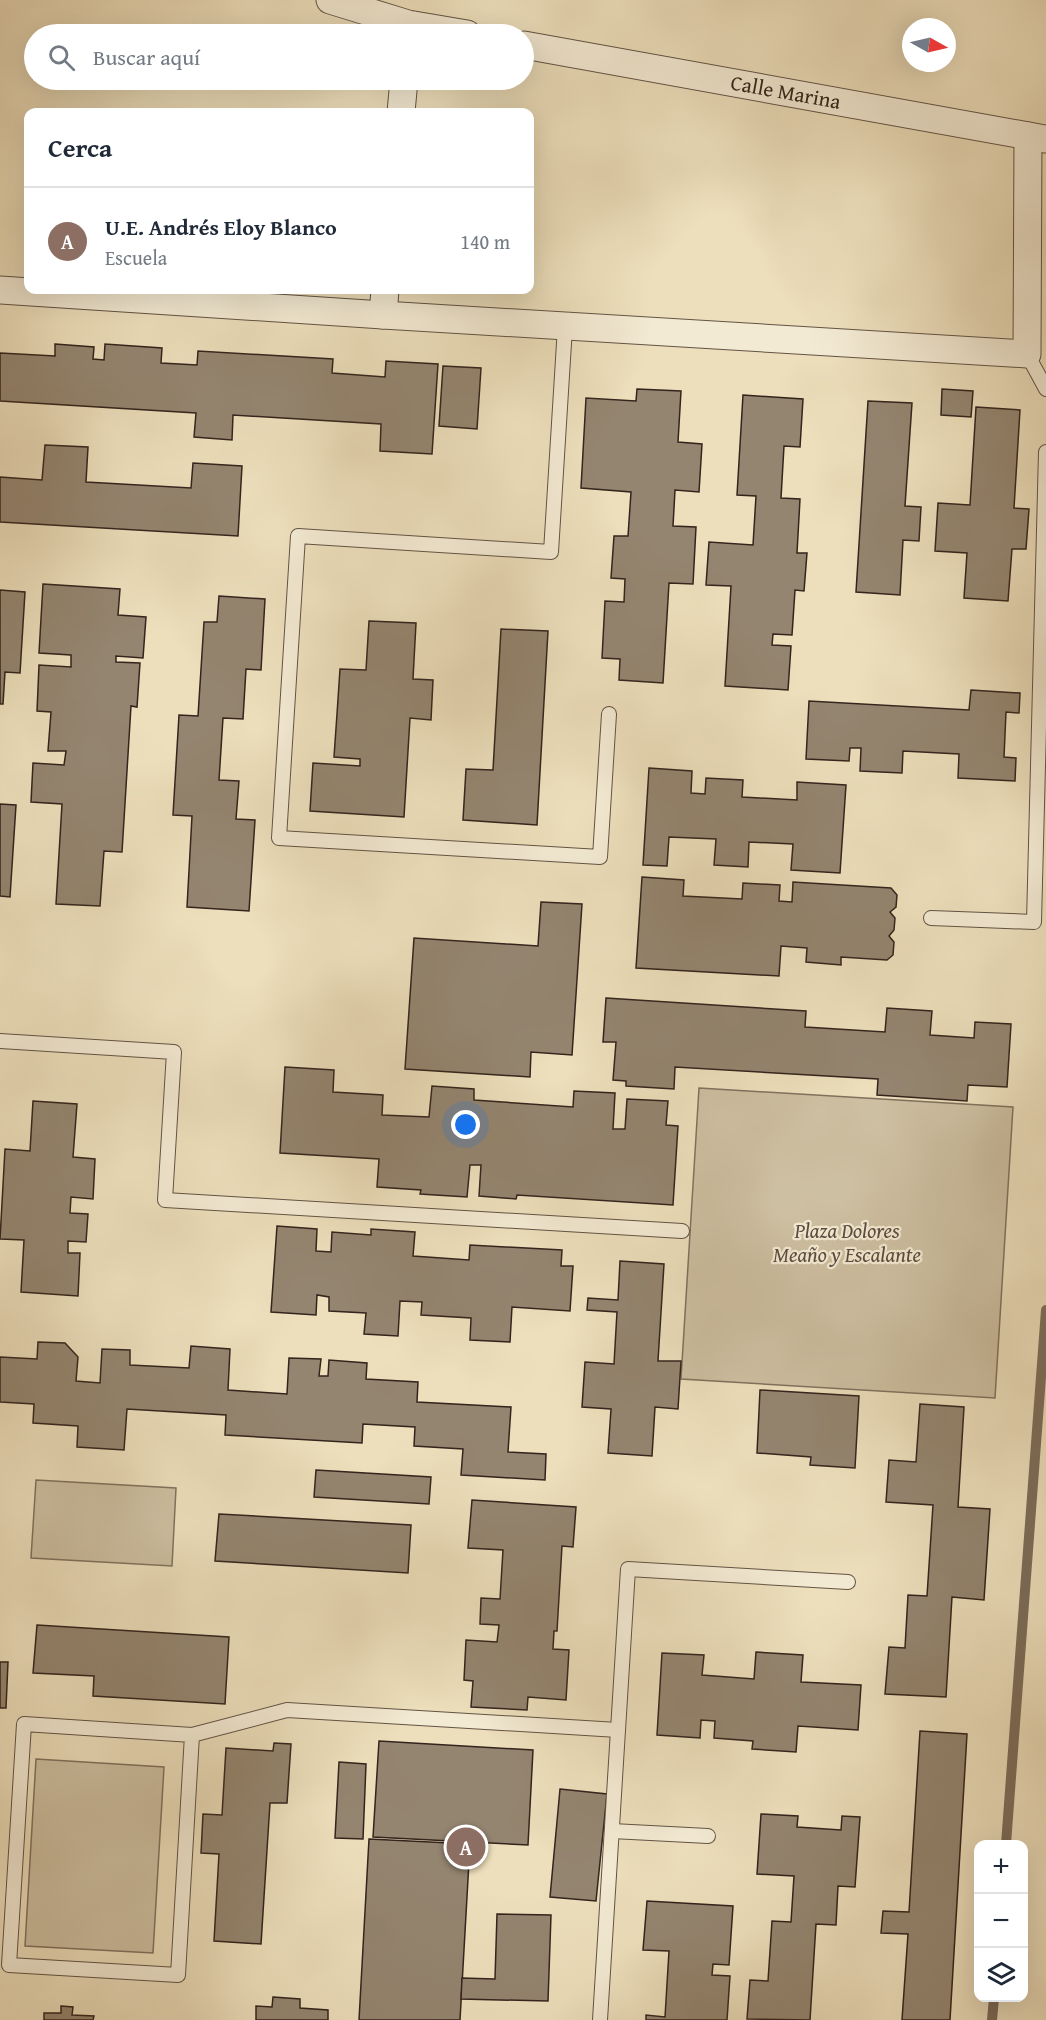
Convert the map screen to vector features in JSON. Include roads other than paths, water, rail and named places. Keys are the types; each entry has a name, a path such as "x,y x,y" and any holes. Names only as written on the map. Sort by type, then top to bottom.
{"street":[{"path":"330,0 395,24"},
{"name":"Calle Marina","path":"534,47 1037,138"},
{"path":"401,108 403,90"},
{"path":"128,294 384,302 565,327 1027,354 1037,138"},
{"path":"0,290 24,291"}],"lane":[{"path":"565,327 551,552 298,537 279,838 600,857 609,714"},
{"path":"1027,354 1046,389"},
{"path":"931,918 1034,922 1046,452"},
{"path":"0,1041 174,1052 165,1200 682,1231"},
{"path":"600,2020 628,1569 848,1582"},
{"path":"192,1735 178,1975 9,1965 24,1724 192,1735 288,1710 618,1730"},
{"path":"612,1831 708,1836"}],"waterway":[{"path":"1006,1840 1046,1310"},
{"path":"992,2020 994,2002"}],"place":[{"name":"U.E. Andrés Eloy Blanco","path":"466,1847"}],"park label":[{"name":"Plaza Dolores Meaño y Escalante","path":"847,1243"}]}
